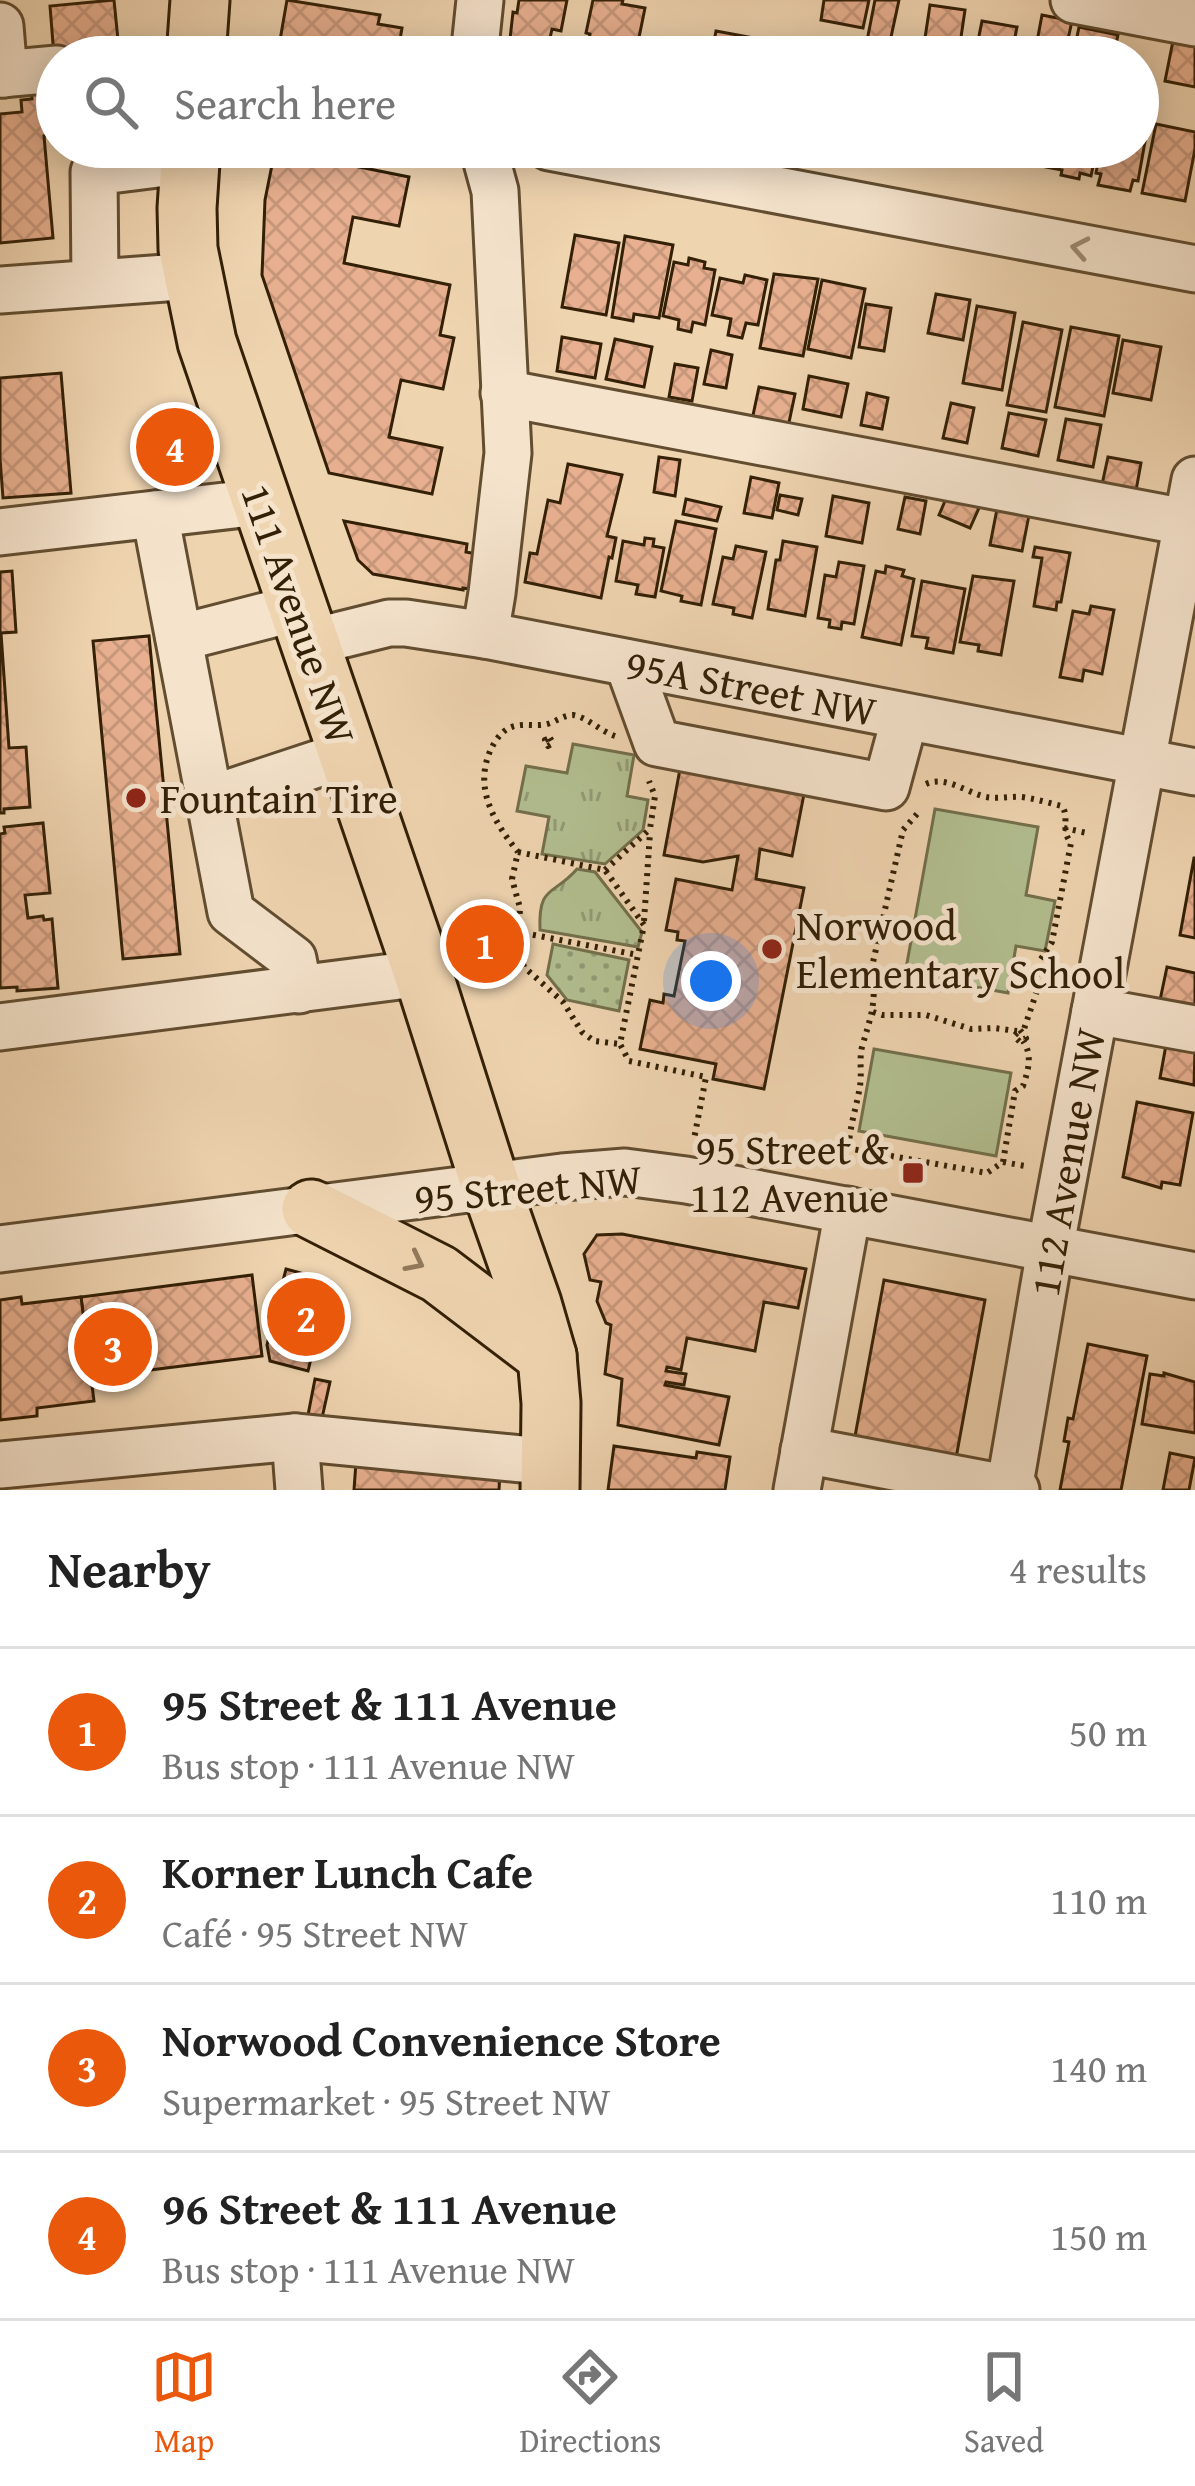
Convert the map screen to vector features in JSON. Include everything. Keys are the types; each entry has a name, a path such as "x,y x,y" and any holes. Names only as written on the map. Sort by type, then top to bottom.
{"main road":[{"path":"197,36 200,0"},
{"name":"111 Avenue NW","path":"189,168 187,230 214,366 532,1304 547,1357 551,1476"},
{"path":"311,1209 439,1274 547,1357"}],"street":[{"path":"476,36 480,0"},
{"path":"1074,0 1195,23"},
{"path":"0,26 2,74 36,71"},
{"path":"95,282 94,172 114,168"},
{"path":"484,635 508,453 495,191 489,168"},
{"path":"660,168 1195,269"},
{"path":"0,290 193,276"},
{"path":"504,393 1192,509"},
{"path":"0,532 260,502"},
{"name":"112 Avenue NW","path":"1012,1490 1050,1250 1192,509"},
{"path":"155,514 231,912 293,959 299,990"},
{"name":"95A Street NW","path":"179,638 302,625 406,623 1195,772"},
{"path":"628,663 657,743 886,787 905,717"},
{"path":"211,799 347,754"},
{"path":"0,1027 423,973"},
{"path":"1095,1011 1195,1029"},
{"name":"95 Street NW","path":"0,1249 625,1172 1195,1276"},
{"path":"848,1210 801,1470 1012,1490"},
{"path":"296,1437 299,1490"},
{"path":"0,1465 296,1437 551,1476"}],"path":[{"path":"622,737 599,731 572,715 508,729 487,758 484,793 498,827 518,852 605,870 644,926"},
{"path":"546,724 548,738"},
{"path":"645,768 655,796 644,926 620,1044 629,1061 706,1077 694,1139"},
{"path":"922,796 927,782 934,780 965,787 974,794 999,799 1017,796 1062,806 1065,811 1064,828 1071,843 1052,942 1039,962 1038,988 1021,1035 1029,1053 1028,1071 1024,1087 1015,1091 1003,1162"},
{"path":"917,811 903,830 871,971 873,1012 861,1050 849,1136 852,1149 987,1173 1003,1162 1025,1166"},
{"path":"1064,828 1087,833"},
{"path":"605,870 650,829"},
{"path":"518,852 512,879 520,908 518,946 524,967 562,1002 582,1032 594,1041 620,1044"},
{"path":"471,927 482,925 638,955"},
{"path":"873,1012 926,1015 971,1029 994,1028 1021,1035"}],"green space":[{"path":"573,744 634,755 627,796 648,800 643,830 605,864 542,854 549,817 517,811 526,766 567,773"},
{"path":"935,809 1038,827 1026,895 1055,901 1045,951 1016,946 1008,993 905,974"},
{"path":"577,869 595,872 642,932 638,947 540,930 545,898"},
{"path":"553,944 629,960 619,1011 567,1000 547,975"},
{"path":"874,1049 1011,1073 996,1156 859,1131"}],"building":[{"path":"114,0 118,36 52,36 50,6"},
{"path":"287,0 380,15 378,24 402,28 401,36 281,36"},
{"path":"519,0 567,0 561,31 552,29 550,36 510,36 513,12 517,13"},
{"path":"593,0 623,0 622,4 645,8 639,36 586,33"},
{"path":"824,0 869,0 863,28 821,20"},
{"path":"875,0 899,0 891,36 868,36"},
{"path":"930,5 965,10 961,36 925,36"},
{"path":"1042,15 1072,21 1069,36 1038,36"},
{"path":"982,21 1017,27 1015,36 979,36"},
{"path":"1079,27 1118,35 1118,36 1077,36"},
{"path":"1173,41 1195,45 1195,87 1165,81"},
{"path":"31,88 36,88 36,168 47,168 53,238 0,243 0,114 22,112 21,100 32,99"},
{"path":"1159,125 1195,132 1185,201 1142,193 1147,168 1159,168"},
{"path":"271,168 364,168 409,177 399,226 353,217 344,263 450,285 440,335 454,338 443,389 401,380 389,437 442,448 432,494 329,473 262,275"},
{"path":"1051,168 1093,168 1091,176 1080,173 1079,179 1061,175 1062,170"},
{"path":"1097,168 1140,168 1130,191 1098,185 1101,174"},
{"path":"575,235 619,243 606,315 562,307"},
{"path":"625,236 673,245 659,318 612,317"},
{"path":"689,258 715,270 705,325 693,322 691,332 678,329 679,320 663,316 674,262 688,265"},
{"path":"774,274 818,279 803,356 760,348"},
{"path":"745,275 767,280 758,325 746,323 742,338 728,335 731,319 712,315 720,278 743,283"},
{"path":"822,280 865,289 851,358 808,349"},
{"path":"936,294 970,300 963,340 928,333"},
{"path":"866,304 891,308 884,351 859,347"},
{"path":"977,306 1015,313 1002,390 963,383"},
{"path":"1023,322 1062,330 1046,412 1007,405"},
{"path":"1071,327 1119,336 1104,416 1055,407"},
{"path":"562,337 601,344 595,378 557,371"},
{"path":"615,339 652,347 644,387 606,379"},
{"path":"1123,340 1161,347 1151,400 1113,393"},
{"path":"711,350 732,355 726,388 704,384"},
{"path":"675,364 698,368 692,401 669,397"},
{"path":"61,373 71,493 3,498 0,378"},
{"path":"809,376 848,384 841,417 803,409"},
{"path":"759,387 795,394 788,427 752,420"},
{"path":"867,393 888,398 882,429 861,425"},
{"path":"951,403 974,408 967,443 943,438"},
{"path":"1009,413 1046,420 1038,456 1002,448"},
{"path":"1066,419 1101,425 1093,467 1058,460"},
{"path":"659,457 680,460 675,496 654,492"},
{"path":"1108,457 1141,463 1135,496 1101,489"},
{"path":"568,464 622,475 607,536 616,538 601,598 525,582 530,553 537,554 548,500 560,503"},
{"path":"751,477 779,483 772,518 744,513"},
{"path":"948,494 979,508 970,528 939,515"},
{"path":"780,495 802,499 798,515 777,510"},
{"path":"833,496 869,503 862,543 826,536"},
{"path":"905,497 926,501 920,534 898,529"},
{"path":"686,499 721,507 717,521 683,514"},
{"path":"998,504 1030,510 1022,551 990,545"},
{"path":"344,521 467,544 466,552 482,555 475,590 373,574 358,560"},
{"path":"676,521 716,529 701,605 661,591"},
{"path":"645,538 664,548 655,597 636,594 638,585 616,581 623,541 644,545"},
{"path":"783,541 817,547 805,616 768,609"},
{"path":"736,546 766,552 752,618 713,604 723,557 733,559"},
{"path":"1035,547 1070,553 1056,610 1034,606 1042,558 1033,557"},
{"path":"839,562 864,566 854,624 842,622 841,629 818,618 825,575 836,577"},
{"path":"886,566 904,570 902,576 914,579 901,645 862,637 876,571 885,573"},
{"path":"12,571 16,632 1,633 9,748 26,747 30,807 0,813 0,572"},
{"path":"973,576 1014,581 1001,655 960,642"},
{"path":"922,581 965,589 953,653 926,648 928,638 912,636"},
{"path":"1091,606 1114,610 1102,674 1084,670 1082,681 1060,677 1073,611 1089,614"},
{"name":"Fountain Tire","path":"149,636 180,954 123,959 93,641"},
{"path":"680,769 804,794 792,856 760,849 756,879 804,888 764,1089 713,1079 716,1064 640,1049 650,1000 663,1003 664,994 674,996 685,941 677,940 678,932 666,930 676,879 732,890 738,856 703,862 664,855"},
{"path":"43,823 50,893 25,895 28,918 52,919 58,988 0,988 0,834 5,833 4,827"},
{"path":"1195,858 1195,938 1180,935"},
{"path":"1167,967 1195,973 1195,1012 1159,1005"},
{"path":"1166,1045 1195,1051 1194,1085 1160,1078"},
{"path":"1137,1102 1193,1113 1180,1185 1162,1182 1161,1188 1123,1177"},
{"path":"622,1234 806,1269 798,1308 764,1302 755,1351 687,1338 681,1370 667,1367 666,1371 686,1374 684,1385 665,1385 729,1397 719,1445 618,1425 622,1379 605,1374 611,1325 597,1301 601,1282 590,1280 584,1254 597,1235"},
{"path":"286,1269 330,1281 308,1371 270,1361 267,1345"},
{"path":"252,1275 262,1356 118,1374 116,1351 88,1354 81,1297"},
{"path":"884,1280 985,1300 954,1469 853,1447"},
{"path":"21,1297 22,1304 81,1297 94,1401 37,1408 37,1416 0,1420 0,1300"},
{"path":"1088,1344 1147,1356 1121,1490 1060,1490 1069,1442 1064,1441 1068,1418 1073,1419"},
{"path":"1150,1374 1195,1382 1195,1433 1142,1424"},
{"path":"315,1379 330,1382 322,1418 308,1415"},
{"path":"614,1446 696,1458 697,1452 730,1457 725,1490 608,1490"},
{"path":"1170,1453 1195,1458 1189,1490 1163,1490"},
{"path":"356,1462 500,1471 499,1490 354,1490"}],"place":[{"name":"96 Street & 111 Avenue","path":"175,447"},
{"name":"Fountain Tire","path":"136,798"},
{"name":"95 Street & 111 Avenue","path":"485,944"},
{"name":"Norwood Elementary School","path":"772,949"},
{"name":"95 Street & 112 Avenue","path":"913,1173"},
{"name":"Korner Lunch Cafe","path":"306,1317"},
{"name":"Norwood Convenience Store","path":"113,1347"}]}
